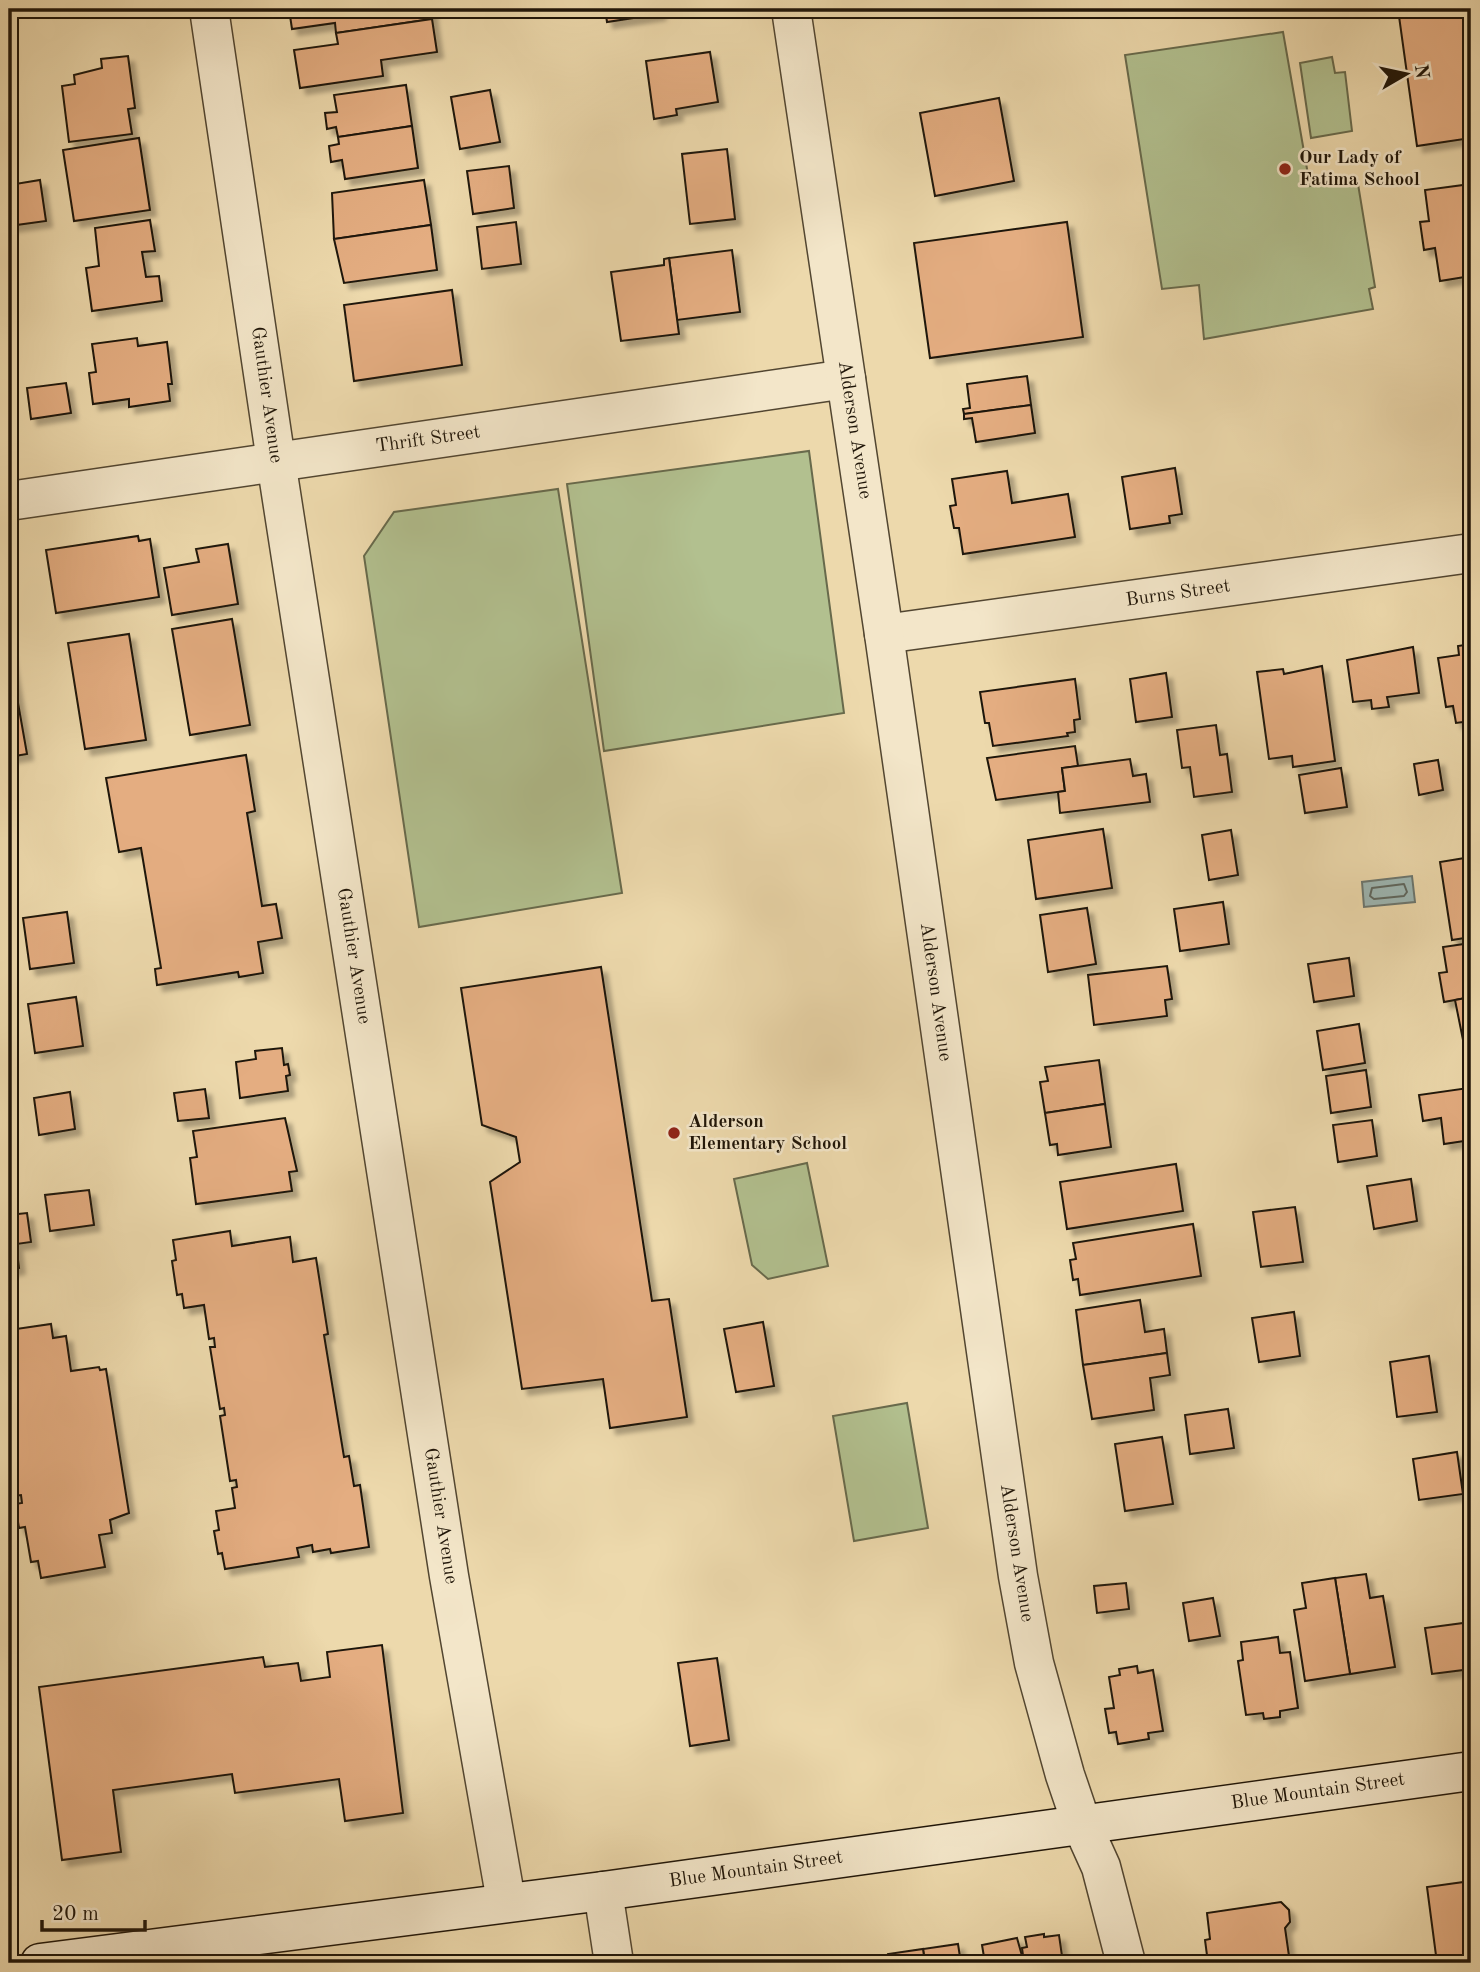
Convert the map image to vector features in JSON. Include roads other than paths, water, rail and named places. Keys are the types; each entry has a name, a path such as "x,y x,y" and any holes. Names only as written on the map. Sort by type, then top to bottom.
{"street":[{"name":"Gauthier Avenue","path":"209,9 276,461 449,1576 506,1901"},
{"name":"Alderson Avenue","path":"791,9 884,634 1018,1576 1034,1663 1082,1825 1101,1867 1126,1963"},
{"name":"Thrift Street","path":"9,500 846,379"},
{"name":"Burns Street","path":"884,634 1471,553"},
{"name":"Blue Mountain Street","path":"62,1962 506,1901 603,1891 1471,1771"},
{"path":"603,1891 614,1963"}],"water":[{"path":"1412,876 1415,902 1364,907 1362,882"}],"place":[{"name":"Our Lady of Fatima School","path":"1285,169"},
{"name":"Alderson Elementary School","path":"674,1133"}]}
